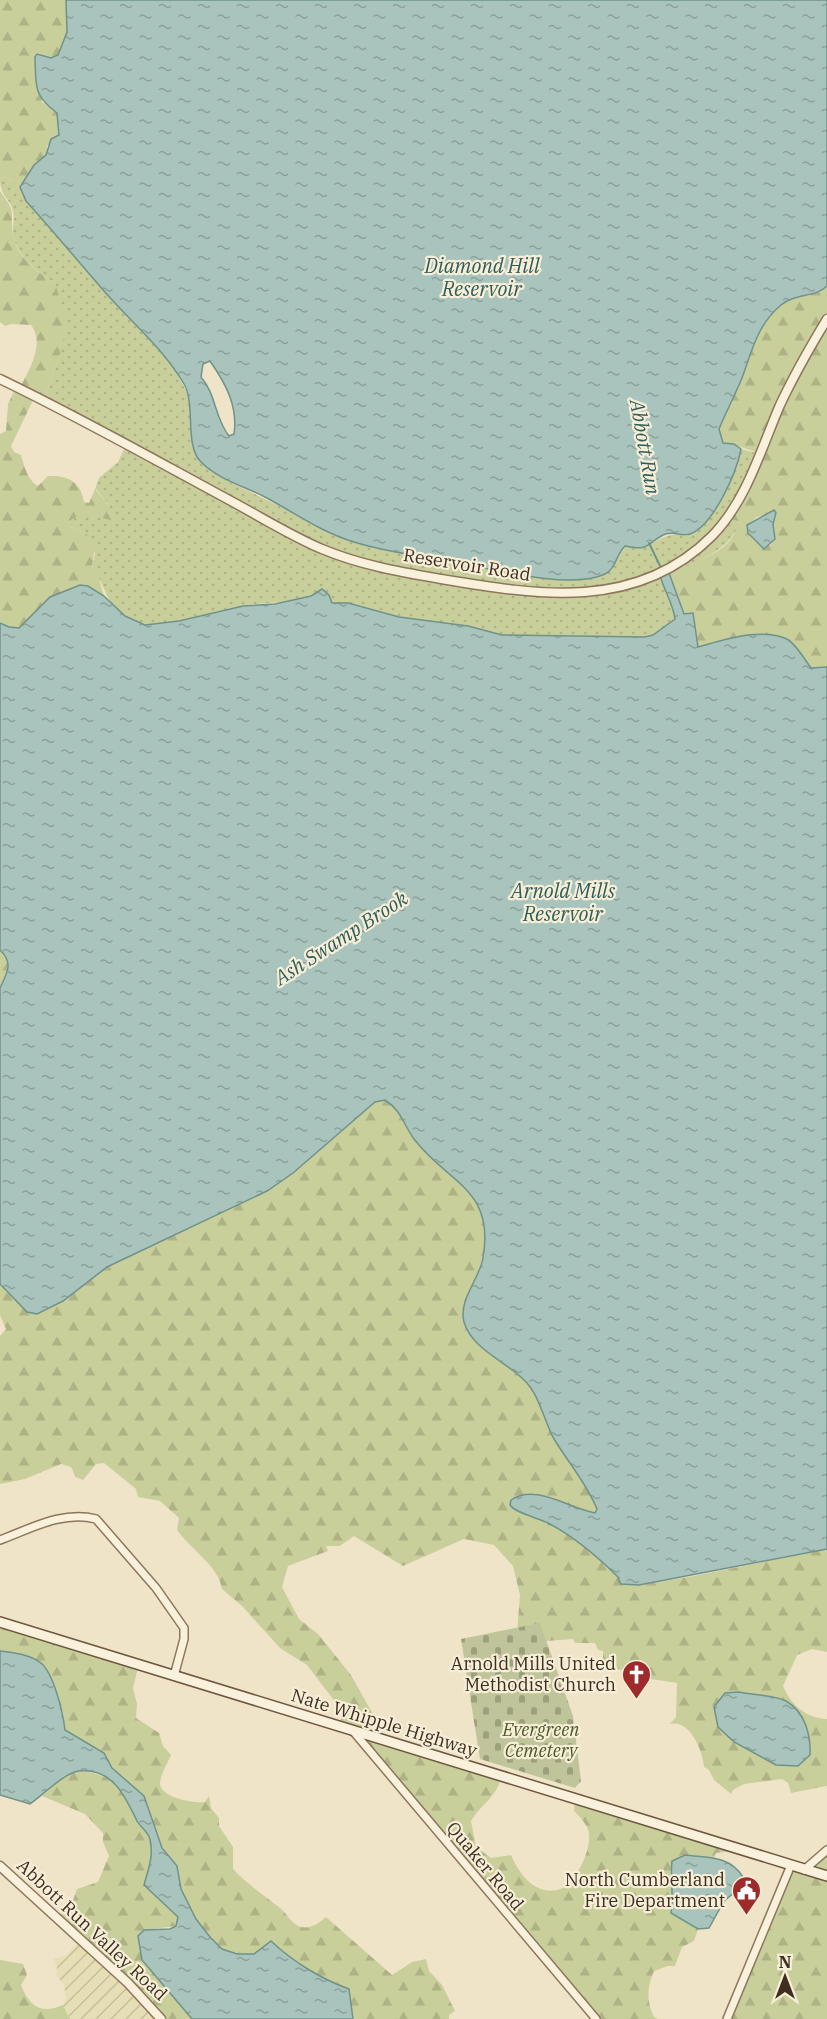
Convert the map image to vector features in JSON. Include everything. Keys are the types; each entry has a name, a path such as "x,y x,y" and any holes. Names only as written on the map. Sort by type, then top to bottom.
{"main road":[{"name":"Nate Whipple Highway","path":"0,1622 827,1876"}],"street":[{"name":"Reservoir Road","path":"0,379 50,403 322,549 370,565 484,586 537,592 599,591 656,576 670,569 713,535 738,500 794,377 827,319"},
{"path":"0,1540 59,1518 84,1516 96,1519 156,1588 184,1628 183,1648 174,1676"},
{"name":"Quaker Road","path":"353,1731 596,2019"},
{"path":"804,1870 827,1850"},
{"path":"727,2019 791,1864"},
{"name":"Abbott Run Valley Road","path":"0,1866 128,1983 161,2019"}],"shaded area":[{"path":"80,1941 160,2019 70,2019 63,2005 66,1999 64,1985 56,1975 57,1967 53,1959 67,1955"}],"green space":[{"path":"0,0 66,0 67,32 58,55 51,58 42,57 42,102 57,113 59,135 47,146 46,155 34,165 20,187 5,177 0,178"},
{"path":"5,177 20,187 26,201 169,360 189,396 191,430 200,461 228,481 355,543 502,573 584,579 612,570 619,551 626,546 644,546 669,536 687,536 737,468 741,449 760,454 729,518 740,522 736,531 718,550 694,563 685,566 682,564 669,574 665,592 673,605 675,619 653,635 645,637 502,635 468,626 399,617 348,603 332,603 322,589 303,598 242,606 171,622 147,624 133,620 113,605 92,569 95,554 88,535 71,527 69,522 73,517 110,507 96,489 94,492 99,478 118,462 126,445 45,397 60,354 55,283 29,263 15,243 12,207 0,185 0,178"},
{"path":"0,191 11,208 13,235 18,250 35,269 55,283 67,324 60,354 45,397 35,396 11,446 14,452 21,455 27,473 35,484 38,486 48,476 67,478 80,489 84,502 89,503 95,489 110,507 115,521 85,515 69,522 71,527 88,535 95,544 92,569 98,576 104,596 88,586 50,597 19,628 0,623 0,434 6,431 8,404 16,387 21,386 35,356 37,340 31,325 5,326 0,322"},
{"path":"827,286 827,667 811,668 789,640 735,637 698,647 693,613 684,614 669,574 718,551 734,534 739,522 728,518 760,454 723,444 719,429 756,339 766,321 787,301 822,290","holes":["776,513 773,524 775,539 770,546 748,533 747,525 757,517"]},
{"path":"0,950 7,959 8,968 0,987"},
{"path":"385,1100 391,1104 414,1139 475,1201 482,1216 485,1235 483,1258 464,1306 464,1322 468,1332 482,1348 518,1375 531,1388 554,1439 583,1482 597,1509 595,1513 534,1493 517,1511 546,1521 573,1537 620,1578 621,1584 639,1585 694,1576 827,1549 827,1652 812,1649 797,1655 783,1686 790,1699 800,1709 812,1716 827,1719 827,1786 791,1793 788,1783 782,1779 744,1784 733,1790 731,1794 714,1780 709,1770 704,1767 698,1745 689,1731 684,1726 670,1724 676,1717 677,1683 639,1677 638,1671 603,1668 603,1651 598,1650 595,1643 575,1643 573,1639 546,1641 517,1632 520,1595 513,1566 494,1545 464,1539 403,1566 354,1536 340,1546 326,1546 328,1551 288,1566 282,1587 299,1619 318,1634 351,1675 374,1716 369,1734 501,1778 492,1796 471,1821 476,1847 491,1858 511,1855 524,1876 536,1887 551,1891 566,1886 582,1863 589,1837 584,1822 574,1811 575,1801 732,1851 716,1853 714,1858 685,1855 670,1874 674,1891 671,1912 698,1929 694,1941 682,1947 675,1966 654,1971 650,1983 649,1999 654,2017 658,2019 594,2019 398,1791 357,1738 339,1727 343,1712 307,1665 280,1648 242,1606 222,1589 215,1572 177,1530 179,1518 160,1501 138,1497 136,1489 104,1463 96,1464 83,1480 76,1477 71,1467 61,1464 25,1479 0,1484 0,1336 6,1329 0,1315 0,1284 8,1294 63,1301 107,1267 267,1191 293,1173 375,1102","holes":["739,1692 786,1701 736,1742 725,1693"]},
{"name":"Evergreen Cemetery","path":"540,1623 573,1716 581,1781 575,1788 480,1759 461,1639"},
{"path":"0,1624 138,1667 133,1688 137,1704 136,1718 159,1733 163,1746 171,1755 162,1776 161,1788 171,1796 193,1802 205,1802 209,1796 211,1808 219,1818 219,1826 233,1847 233,1869 283,1910 298,1926 311,1926 326,1917 392,1975 412,1962 426,1959 429,1971 442,1985 455,2011 449,2015 449,2019 353,2019 349,1989 307,1969 271,1941 254,1954 237,1954 222,1949 196,1919 181,1889 177,1866 162,1848 144,1796 112,1768 104,1753 65,1730 63,1712 28,1657 0,1651"},
{"path":"79,1771 110,1780 122,1792 137,1821 147,1832 151,1857 144,1886 178,1917 176,1926 144,1930 142,1960 192,2019 160,2019 57,1918 72,1903 77,1889 98,1882 109,1856 103,1842 103,1833 85,1814 42,1796 66,1775"},
{"path":"827,1851 827,2019 727,2019 761,1939 786,1866 805,1871"},
{"path":"0,1960 23,1964 27,1975 21,1985 32,2003 42,2009 63,2005 70,2019 0,2019"}],"water":[{"name":"Diamond Hill Reservoir","path":"66,0 827,0 827,286 781,305 761,330 719,429 723,443 734,444 741,449 739,459 723,497 707,521 690,534 666,534 643,547 625,546 612,569 605,574 574,580 534,577 394,552 342,538 208,468 196,455 193,446 189,403 184,384 156,346 104,291 26,201 20,187 34,165 46,155 51,139 59,135 57,113 44,101 37,89 35,57 37,54 51,58 58,55 67,32","holes":["210,361 230,396 234,414 234,434 229,436 221,422 210,391 201,377 203,364"]},
{"path":"774,510 776,513 773,524 775,539 764,549 748,533 747,525"},
{"name":"Arnold Mills Reservoir","path":"669,573 684,614 693,613 698,647 743,636 766,634 787,639 811,668 827,667 827,1549 639,1585 621,1584 619,1578 611,1570 577,1541 558,1528 522,1513 510,1505 511,1500 520,1495 530,1494 552,1498 595,1513 597,1509 583,1482 554,1439 531,1388 518,1375 482,1348 468,1332 464,1322 464,1306 483,1258 485,1235 482,1216 475,1201 466,1189 427,1154 414,1139 399,1113 385,1100 375,1102 293,1173 267,1191 107,1267 63,1301 37,1314 27,1312 0,1284 0,988 7,973 8,964 0,950 0,623 19,628 50,597 80,585 88,586 104,596 125,616 145,625 179,621 243,606 275,604 311,596 322,589 329,595 332,603 348,603 399,617 468,626 502,635 645,637 653,635 675,619 660,575"},
{"path":"0,1651 27,1656 37,1660 46,1668 60,1704 65,1730 104,1753 112,1768 144,1796 162,1848 177,1866 181,1889 196,1919 210,1937 222,1949 237,1954 254,1954 271,1941 307,1969 349,1989 353,2019 192,2019 142,1960 138,1936 144,1930 170,1929 176,1926 178,1917 144,1885 151,1857 149,1837 116,1786 101,1774 79,1771 60,1780 30,1804 0,1795"},
{"path":"739,1692 776,1697 793,1706 806,1725 810,1755 798,1766 776,1765 734,1742 718,1727 714,1707 725,1693"},
{"path":"685,1855 725,1861 743,1877 741,1887 724,1901 709,1928 698,1929 671,1913 672,1861"}],"waterway":[{"name":"Abbott Run","path":"649,543 662,570"}],"place":[{"name":"Arnold Mills United Methodist Church","path":"637,1700"},
{"name":"North Cumberland Fire Department","path":"746,1916"}],"water label":[{"name":"Ash Swamp Brook","path":"341,938"}]}
